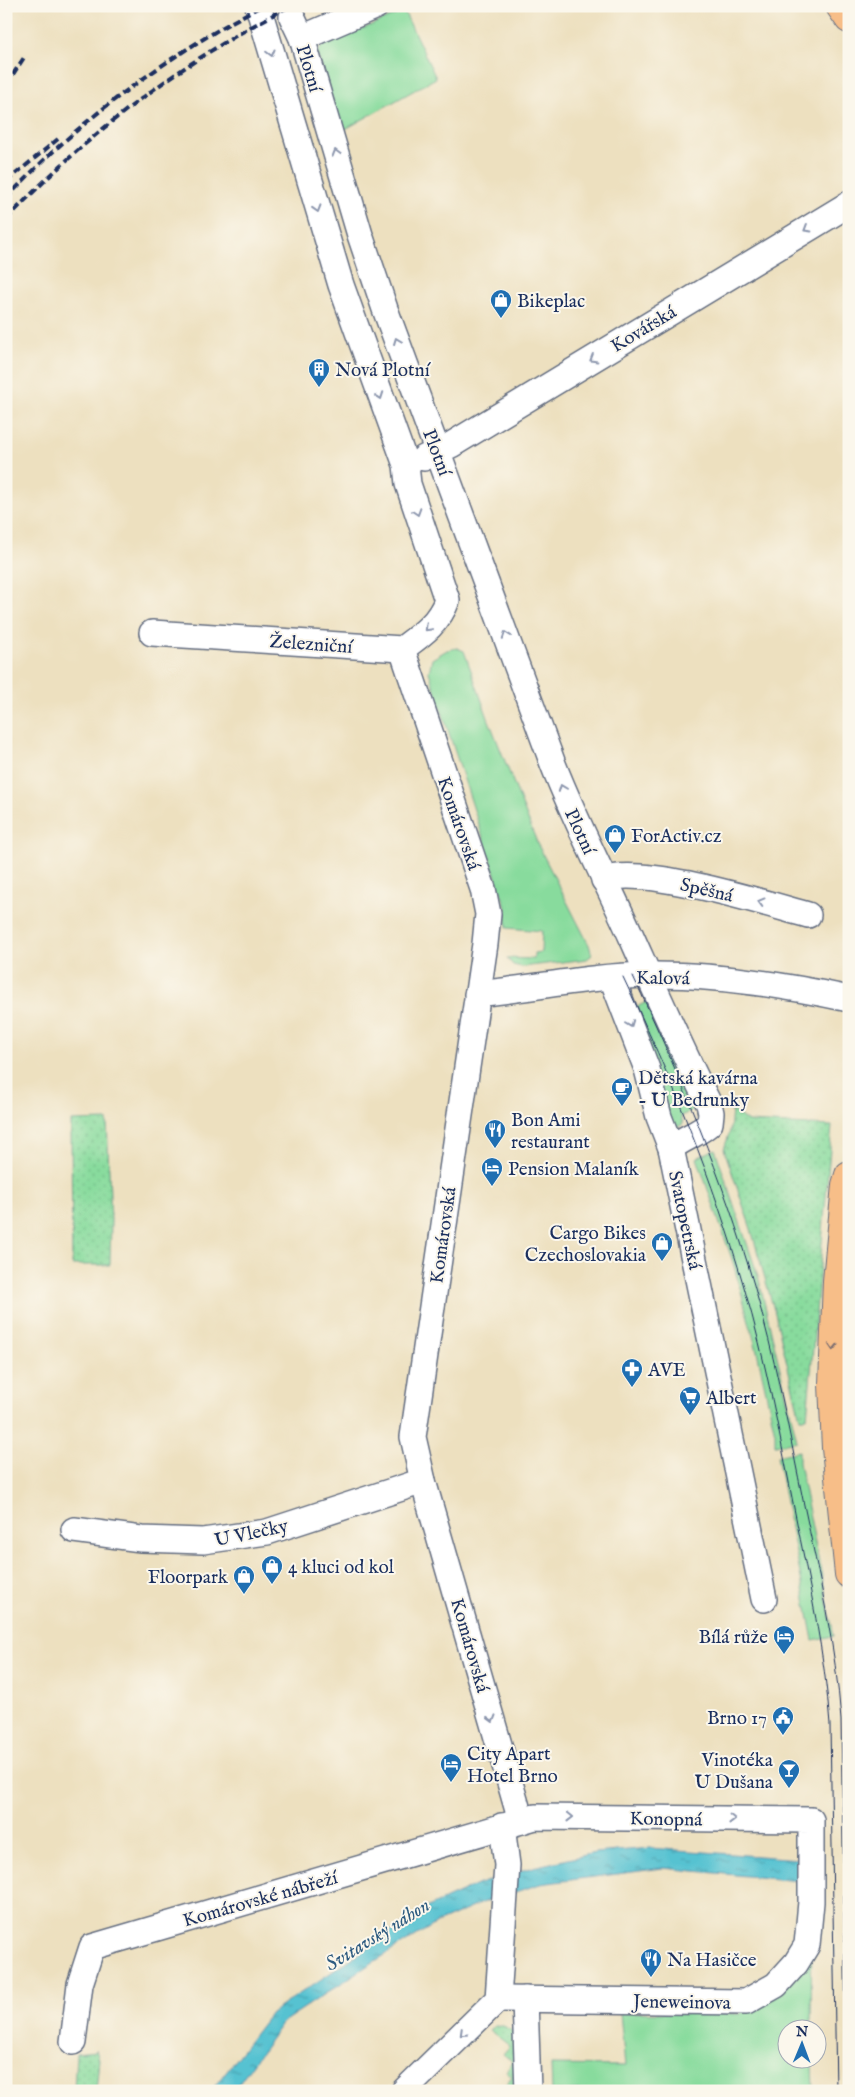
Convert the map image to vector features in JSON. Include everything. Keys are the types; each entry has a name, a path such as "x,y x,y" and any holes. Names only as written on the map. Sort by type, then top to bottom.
{"main road":[{"path":"840,6 849,19"},
{"path":"849,1175 843,1214 833,1354 836,1448 849,1574"}],"street":[{"name":"Plotní","path":"258,6 341,285 406,465 408,484 446,600 443,611 428,630 402,649"},
{"name":"Plotní","path":"376,6 297,27 369,262 559,780 604,880"},
{"name":"Kovářská","path":"406,465 438,452 849,204"},
{"name":"Železniční","path":"152,634 402,649"},
{"name":"Komárovská","path":"402,649 487,902 488,924 413,1437 423,1481 474,1655 512,1824"},
{"name":"Spěšná","path":"604,880 612,876 651,878 698,886 808,915"},
{"name":"Svatopetrská","path":"604,880 709,1104 711,1112 710,1123 707,1126 681,1139 671,1148 764,1599"},
{"name":"Kalová","path":"477,994 648,975 782,986 849,999"},
{"path":"612,978 647,1069 659,1117 671,1148"},
{"name":"U Vlečky","path":"74,1530 141,1539 203,1542 267,1532 423,1481"},
{"name":"Konopná","path":"512,1824 535,1817 811,1820"},
{"name":"Jeneweinova","path":"498,1999 746,2002 776,1985 796,1963 807,1945 811,1902 811,1820"},
{"path":"404,2091 498,1999 507,1865 512,1824"},
{"name":"Komárovské nábřeží","path":"73,2042 80,1984 92,1947 512,1824"},
{"path":"525,2000 528,2091"}],"green space":[{"path":"404,11 436,78 342,131 317,53 322,46"},
{"path":"457,648 464,651 538,845 589,945 592,955 587,959 522,967 513,965 507,958 534,959 534,953 541,952 542,931 507,928 506,908 429,672 432,659 447,650"},
{"path":"650,1000 698,1108 681,1116 683,1124 671,1130 633,1009"},
{"path":"732,1110 748,1122 832,1126 807,1418 800,1418 776,1317 751,1229 724,1149 730,1131"},
{"path":"107,1120 111,1221 110,1265 72,1265 71,1121"},
{"path":"715,1149 758,1276 797,1441 775,1445 775,1433 757,1351 733,1262 697,1158"},
{"path":"799,1451 799,1463 834,1636 813,1640 777,1456"},
{"path":"812,1919 811,2020 778,2020 778,2070 812,2070 813,2091 552,2091 551,2065 625,2066 620,2012 740,2014 783,1975"},
{"path":"495,2025 509,2029 520,2040 520,2091 501,2091 512,2076 506,2071 513,2062 503,2054 510,2046 489,2030"},
{"path":"96,2049 99,2059 96,2091 74,2091 76,2053 95,2051"}],"water":[{"path":"650,1848 799,1859 798,1881 663,1868 540,1884 487,1901 437,1923 367,1966 283,2022 233,2091 211,2091 271,2013 428,1907 479,1884 533,1867 595,1853"}],"tram line":[{"path":"633,976 700,1128 742,1245 769,1339 826,1612 839,1693 841,1720 847,2091"},
{"path":"623,977 690,1129 732,1247 766,1371 811,1592 828,1698 830,1725 836,2091"}],"railway":[{"path":"6,199 63,143 125,92 192,46 261,6"},
{"path":"6,220 70,157 139,101 211,51 290,6"},
{"path":"6,85 25,56"},
{"path":"6,182 58,139"}],"place":[{"name":"Bikeplac","path":"501,319"},
{"name":"Nová Plotní","path":"319,388"},
{"name":"ForActiv.cz","path":"615,854"},
{"name":"Dětská kavárna - U Bedrunky","path":"622,1107"},
{"name":"Bon Ami restaurant","path":"495,1149"},
{"name":"Pension Malaník","path":"492,1187"},
{"name":"Cargo Bikes Czechoslovakia","path":"662,1262"},
{"name":"AVE","path":"632,1388"},
{"name":"Albert","path":"690,1416"},
{"name":"4 kluci od kol","path":"272,1585"},
{"name":"Floorpark","path":"244,1595"},
{"name":"Bílá růže","path":"784,1655"},
{"name":"Brno 17","path":"783,1736"},
{"name":"City Apart Hotel Brno","path":"451,1783"},
{"name":"Vinotéka U Dušana","path":"789,1789"},
{"name":"Na Hasičce","path":"651,1978"}],"water label":[{"name":"Svitavský náhon","path":"377,1934"}]}
